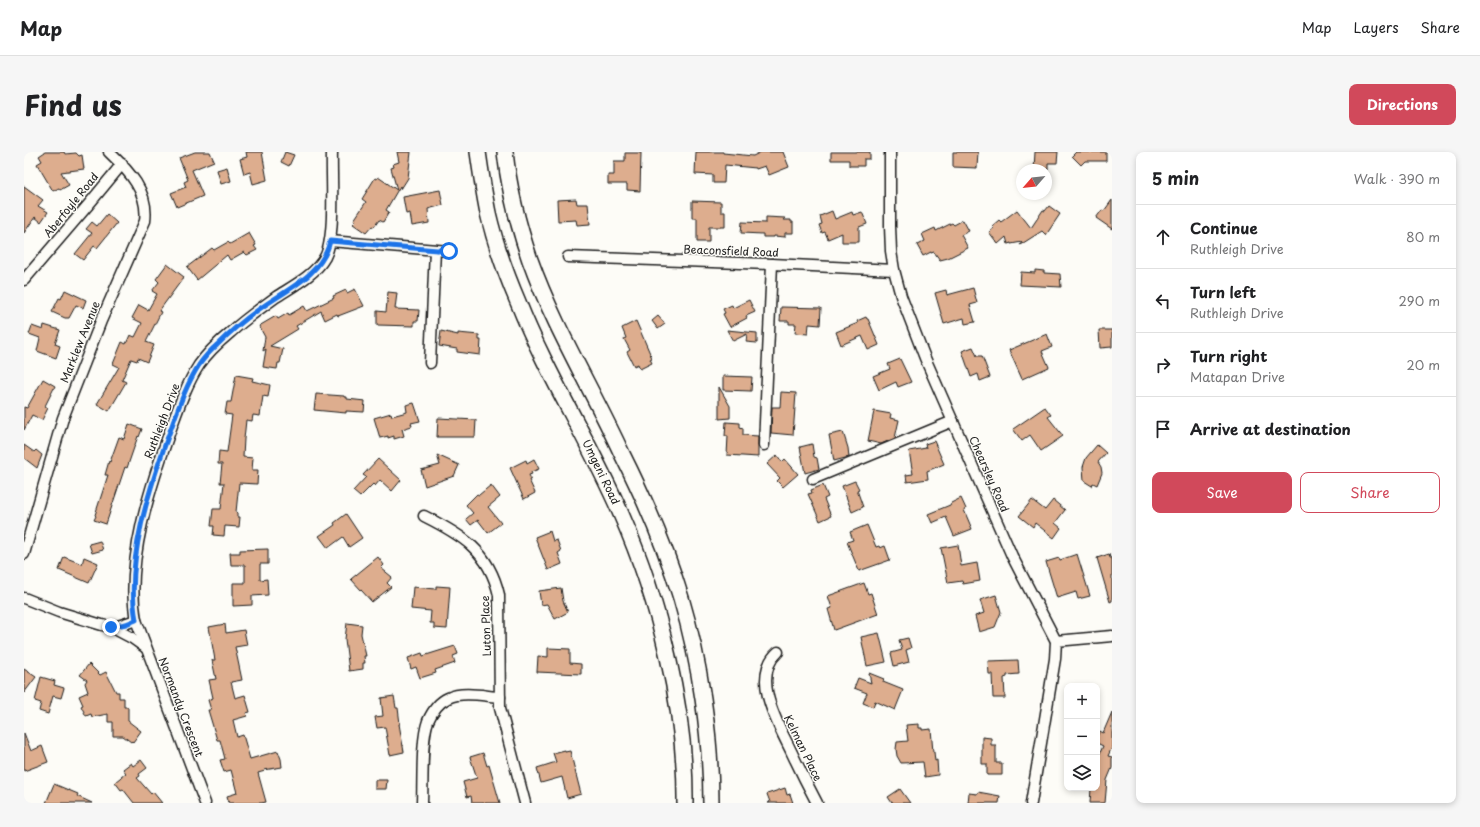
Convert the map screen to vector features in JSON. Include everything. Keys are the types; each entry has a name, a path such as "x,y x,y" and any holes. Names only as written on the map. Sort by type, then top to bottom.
{"highway":[{"name":"Umgeni Road","path":"478,152 489,215 502,260 518,303 541,354 621,514 649,587 661,625 678,714 685,803"},
{"path":"505,152 512,197 530,260 557,323 622,452 648,509 666,553 681,598 691,636 704,710 709,758 711,803"}],"street":[{"name":"Marklew Avenue","path":"24,554 63,418 100,321 145,221 146,205 136,180 109,152"},
{"name":"Ruthleigh Drive","path":"136,620 133,581 141,533 159,463 191,378 206,356 231,332 258,310 314,271 325,256 330,241 332,152"},
{"name":"Chearsley Road","path":"890,152 890,226 894,270 911,323 952,421 1012,556 1056,641"},
{"name":"Aberfoyle Road","path":"24,280 122,164"},
{"path":"330,241 449,251"},
{"path":"430,363 435,250"},
{"name":"Beaconsfield Road","path":"568,258 772,264 894,270"},
{"path":"764,445 772,264"},
{"path":"813,479 952,421"},
{"name":"Luton Place","path":"424,516 452,530 470,543 491,569 496,582 498,595 500,697 504,725 525,803"},
{"path":"24,598 59,612 111,627 132,638 146,648"},
{"path":"111,627 136,620"},
{"name":"Normandy Crescent","path":"136,620 205,803"},
{"path":"1031,803 1055,659 1056,641 1112,636"},
{"name":"Kelman Place","path":"778,652 769,662 766,678 770,704 775,719 816,803"},
{"path":"422,803 425,737 428,720 437,707 449,698 460,695 500,697"}],"building":[{"path":"45,152 64,152 65,154 76,153 79,156 82,155 84,169 61,172 69,185 60,190 59,188 53,191 37,164 42,161 39,156"},
{"path":"195,152 210,152 214,161 192,170 203,196 177,207 171,193 186,187 184,182 188,180 179,158"},
{"path":"246,152 262,152 267,180 253,184 250,172 244,174 240,159 247,157"},
{"path":"285,152 294,155 289,166 281,162"},
{"path":"397,152 411,152 408,178 401,189 400,186 386,210 389,212 383,222 379,220 374,227 372,226 366,233 353,224 366,202 362,199 375,178 377,179 378,177 397,190 391,168 394,167 393,164 399,162"},
{"path":"696,152 723,152 753,156 761,152 783,152 789,167 769,175 765,166 756,169 725,165 724,183 713,183 713,175 695,174"},
{"path":"831,152 870,152 870,159 864,159 864,166 849,166 849,160 831,160"},
{"path":"953,152 978,152 977,168 953,167"},
{"path":"1035,152 1058,152 1057,163 1034,164"},
{"path":"1076,152 1106,152 1106,161 1085,161 1081,165 1072,156"},
{"path":"625,153 641,153 640,191 627,190 627,184 608,184 608,175 614,175 614,161 625,161"},
{"path":"227,167 231,181 221,184 217,170"},
{"path":"24,186 43,200 38,206 48,212 41,222 35,217 24,233"},
{"path":"440,190 443,205 428,209 429,223 412,226 410,213 406,214 403,197"},
{"path":"576,199 577,204 588,204 590,224 577,225 576,220 558,221 557,200"},
{"path":"1112,200 1112,229 1096,218 1102,210 1104,211"},
{"path":"692,201 721,202 721,212 725,212 725,227 709,227 709,242 697,242 697,218 692,218"},
{"path":"1049,206 1060,214 1046,235 1042,231 1020,245 1022,242 1008,244 1006,237 998,244 989,232 994,228 992,226 999,220 1001,222 1017,210 1031,228 1043,210 1045,211"},
{"path":"832,211 835,219 852,212 853,215 862,212 867,224 859,227 859,242 842,242 842,233 828,239 825,232 822,233 819,225 822,224 820,216"},
{"path":"107,214 117,223 97,248 94,246 83,260 75,254 92,233 86,229 92,222 97,226"},
{"path":"766,217 785,218 784,220 791,220 791,222 793,222 793,233 785,233 785,237 763,237 763,234 741,233 742,222 766,223"},
{"path":"963,220 969,231 961,235 968,248 948,258 940,260 934,252 923,256 917,245 925,241 922,234 935,228 936,231 952,223 954,225"},
{"path":"249,233 256,245 254,246 257,250 247,255 244,252 230,260 227,255 197,280 187,267 212,248 214,250 228,242 230,244"},
{"path":"167,264 184,277 159,311 161,312 146,342 154,345 147,362 138,358 137,361 131,359 122,380 126,382 109,411 97,404 119,367 113,364 122,342 126,344 130,335 135,337 142,323 132,318 139,305 148,310 157,294 152,291 159,282 156,279"},
{"path":"1035,270 1044,271 1044,273 1060,274 1061,287 1020,285 1021,272 1035,273"},
{"path":"973,288 977,303 970,305 975,322 965,324 964,318 944,324 935,293 946,290 947,295"},
{"path":"355,289 364,306 338,316 337,314 325,320 321,311 296,326 298,329 270,346 283,349 277,369 263,367 266,349 263,351 265,337 259,326 276,316 278,319 288,313 289,315 304,306 307,311 334,298 333,296 346,290 347,293"},
{"path":"65,290 86,300 83,308 76,305 69,318 65,318 52,312"},
{"path":"388,292 397,293 395,309 419,310 418,321 414,321 414,326 377,325 377,311 386,312"},
{"path":"749,300 755,312 746,316 747,318 730,327 723,314 725,313 723,309 732,305 733,308"},
{"path":"781,307 821,308 820,325 809,324 808,334 795,333 796,324 789,324 789,321 780,321"},
{"path":"658,316 665,324 658,329 652,321"},
{"path":"866,317 879,345 868,350 862,336 841,345 836,332 858,323 857,321"},
{"path":"636,321 652,358 650,359 652,363 640,369 638,364 634,366 627,352 630,350 624,339 626,338 622,328"},
{"path":"44,325 60,330 55,344 60,346 56,358 37,351 40,338 29,334 32,326 43,330"},
{"path":"727,330 757,333 757,343 746,342 747,334 733,341"},
{"path":"1099,330 1112,330 1112,347 1100,348"},
{"path":"441,331 458,335 458,333 479,335 479,340 481,340 480,355 457,352 457,349 439,346"},
{"path":"1047,334 1052,347 1042,351 1049,367 1022,379 1009,350"},
{"path":"973,347 977,356 982,356 990,377 980,381 978,374 971,377 962,351"},
{"path":"900,359 911,382 898,387 896,382 879,390 873,376 890,369 888,364"},
{"path":"236,375 253,378 252,381 270,385 268,397 263,396 260,416 253,415 252,421 246,420 243,457 253,458 252,470 258,470 257,484 239,483 236,512 237,517 240,517 239,527 225,526 224,536 213,535 214,526 211,526 213,509 221,509 224,483 220,483 222,464 218,464 219,451 227,452 232,415 225,414 227,402 231,402"},
{"path":"723,376 752,377 751,391 723,390"},
{"path":"43,379 55,386 45,406 48,408 42,420 32,415 24,430 24,407 27,408"},
{"path":"719,387 730,406 730,418 719,419"},
{"path":"781,392 796,393 793,435 771,433 772,407 780,407"},
{"path":"316,394 344,396 347,397 347,399 365,401 364,412 346,411 346,413 314,410"},
{"path":"414,403 420,421 411,423 412,426 402,429 404,436 394,439 394,436 380,438 374,418 391,413 392,416 407,412 406,405"},
{"path":"1045,407 1051,415 1048,417 1063,436 1041,451 1030,435 1022,441 1013,429"},
{"path":"874,411 891,414 890,418 899,420 895,438 881,444 868,441"},
{"path":"438,418 476,420 475,437 437,437"},
{"path":"726,422 740,423 740,427 743,428 743,435 758,436 758,457 727,455 728,436 725,436"},
{"path":"129,424 142,429 139,437 138,436 127,468 125,467 106,524 94,520 95,515 108,475 105,475 109,461 110,462 119,437 124,439"},
{"path":"843,432 849,457 834,461 829,435"},
{"path":"934,441 944,464 927,471 928,479 907,482 906,475 913,474 909,451 926,448 925,444"},
{"path":"812,444 814,457 817,458 819,469 805,473 800,447"},
{"path":"24,445 34,452 36,450 42,455 37,468 24,458"},
{"path":"1097,445 1106,453 1098,462 1102,473 1097,485 1093,483 1092,486 1084,481 1083,467 1086,458"},
{"path":"437,455 459,465 454,476 425,486 421,470 440,465"},
{"path":"777,455 782,462 785,459 798,474 783,487 777,481 780,478 767,464"},
{"path":"378,459 401,480 392,491 380,480 375,486 373,484 360,497 353,491 366,477 363,475"},
{"path":"534,459 539,469 531,472 532,474 529,475 531,479 529,480 535,493 524,499 510,468 526,460 527,463"},
{"path":"855,481 859,489 857,490 863,507 852,512 842,486"},
{"path":"491,485 500,497 488,507 501,523 488,533 478,520 471,525 466,519 473,513 466,505 477,494 479,495"},
{"path":"823,485 828,497 824,499 831,516 820,521 808,494 812,493 811,490"},
{"path":"961,498 972,529 954,536 946,517 932,523 928,514 950,505"},
{"path":"1032,500 1045,510 1053,500 1065,510 1055,523 1061,528 1054,538 1035,523 1033,527 1019,516"},
{"path":"346,514 362,538 349,547 343,537 328,548 319,536 335,525 334,523"},
{"path":"867,525 876,547 879,546 880,548 885,546 890,560 859,571 847,542 853,540 850,532"},
{"path":"550,531 553,541 557,540 561,551 558,553 562,564 548,570 535,537"},
{"path":"100,541 103,550 92,553 89,544"},
{"path":"958,545 961,566 977,563 980,581 963,584 962,581 948,583 941,548"},
{"path":"268,549 268,564 260,564 260,580 267,579 268,595 252,596 252,605 233,606 233,583 245,583 245,565 231,565 230,553 240,553 240,550"},
{"path":"1077,554 1090,596 1078,599 1076,592 1057,598 1046,562 1059,558 1060,560"},
{"path":"1109,554 1110,558 1112,558 1112,601 1110,602 1097,558"},
{"path":"64,557 82,564 84,557 98,563 89,583 59,570"},
{"path":"378,557 384,565 381,568 392,577 387,583 391,587 372,602 351,579"},
{"path":"864,583 868,594 871,593 878,614 834,630 828,609 832,608 828,596"},
{"path":"436,586 450,587 447,629 434,628 434,623 430,623 431,611 411,609 413,587 436,589"},
{"path":"561,588 563,601 568,612 555,619 547,604 541,605 539,591"},
{"path":"996,595 1001,612 995,627 979,632 975,616 984,613 980,600"},
{"path":"347,623 362,625 361,634 366,656 364,656 365,663 363,663 363,669 349,671 345,639"},
{"path":"225,624 226,633 244,630 247,645 235,647 242,680 231,682 235,698 245,695 250,712 246,713 247,716 233,720 237,737 243,735 250,759 278,751 281,759 282,767 264,770 265,771 258,773 266,802 229,803 227,796 237,793 231,770 224,772 220,760 225,759 220,740 217,740 208,710 211,710 208,700 213,698 209,680 216,679 212,660 215,660 209,627"},
{"path":"879,633 886,662 867,666 861,637"},
{"path":"908,638 911,648 906,650 909,662 894,666 891,653 902,650 899,640"},
{"path":"455,646 458,654 453,656 455,663 435,670 436,673 420,678 416,667 411,669 408,658 422,653 423,656"},
{"path":"548,648 570,649 570,663 581,664 581,674 537,672 538,656 548,657"},
{"path":"1018,660 1019,674 1007,675 1007,677 1004,678 1005,698 993,698 992,674 989,674 988,661"},
{"path":"89,664 100,675 106,672 116,692 119,692 119,698 124,698 124,707 128,707 128,721 141,731 133,742 123,736 113,736 113,722 108,722 108,714 92,717 91,714 86,716 81,706 83,705 79,696 88,692 85,683 87,680 80,675"},
{"path":"24,669 36,677 24,693"},
{"path":"869,673 884,679 883,682 903,690 895,710 875,701 873,707 863,703 867,693 854,688 858,678 871,683"},
{"path":"41,677 55,681 54,685 64,688 61,698 53,696 48,714 39,711 41,703 35,701"},
{"path":"394,696 396,708 398,708 404,752 390,755 385,727 377,728 375,717 383,716 381,698"},
{"path":"1112,712 1112,747 1108,756 1112,757 1112,768 1107,780 1105,803 1090,803 1091,791 1100,791 1100,753 1103,746 1100,744 1100,731 1103,733"},
{"path":"919,724 919,728 922,728 922,730 931,729 933,752 935,761 937,760 938,775 925,777 923,762 901,763 897,756 897,742 908,741 906,725"},
{"path":"24,733 31,751 42,746 48,762 24,771"},
{"path":"982,737 991,738 991,745 996,745 996,763 1002,763 1002,775 987,775 987,764 982,764"},
{"path":"565,750 565,752 570,751 581,794 567,798 562,777 541,783 537,768 556,762 553,753"},
{"path":"483,753 487,766 489,765 500,803 472,803 471,796 467,797 463,782 477,778 470,757"},
{"path":"141,760 147,768 139,774 140,776 137,778 151,794 153,792 162,803 134,803 123,789 121,790 115,782 126,773 123,769 131,763 133,766"},
{"path":"375,780 387,780 386,789 375,789"},
{"path":"54,784 78,794 77,796 92,803 46,803"},
{"path":"785,788 787,795 790,794 793,803 768,803 770,802 767,794"},
{"path":"900,789 910,803 892,803 888,797"},
{"path":"978,792 1000,796 999,803 968,803 969,793 977,794"}],"route":[{"path":"111,627 136,620 133,581 135,563 149,497 159,463 184,394 191,378 206,356 216,345 258,310 314,271 322,262 330,241 449,251"}]}
